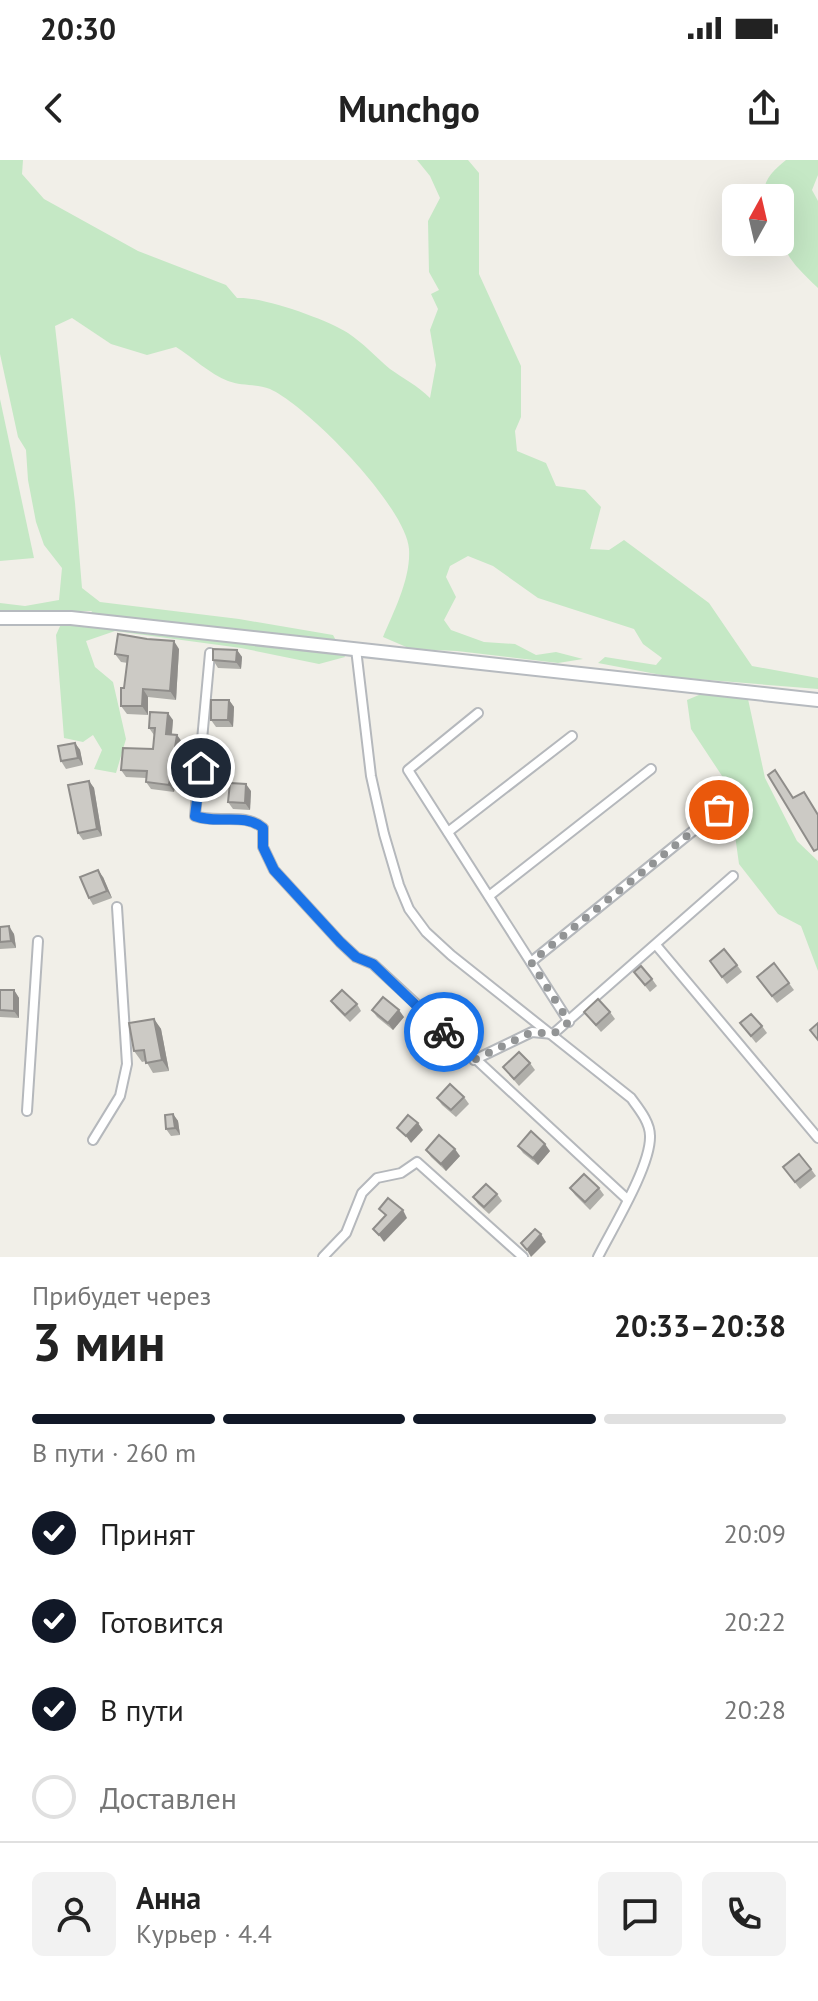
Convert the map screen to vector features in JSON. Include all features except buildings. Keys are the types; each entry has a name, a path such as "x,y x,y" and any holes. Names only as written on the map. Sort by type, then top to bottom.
{"street":[{"path":"0,618 71,618 818,700"},
{"path":"356,649 371,776 384,834 409,909 426,932 451,955 631,1098 644,1115 650,1136 645,1162 598,1257"},
{"path":"210,653 195,816 208,821 235,819 256,822 263,828 263,847 274,870 330,932 356,957 373,964 627,1199"},
{"path":"478,713 408,770 569,1022"},
{"path":"448,832 572,736"},
{"path":"489,896 651,769"},
{"path":"531,962 719,810"},
{"path":"474,1060 532,1032 553,1034 733,876"},
{"path":"93,1140 120,1096 127,1064 117,907"},
{"path":"27,1111 38,941"},
{"path":"656,945 818,1138"},
{"path":"323,1257 346,1233 362,1193 369,1185 377,1178 401,1173 417,1162 523,1257"}],"green space":[{"path":"0,160 23,160 22,174 44,199 138,251 226,285 237,298 277,305 338,327 430,398 436,365 430,330 438,309 431,294 439,290 429,272 428,221 440,198 430,176 417,160 468,160 479,173 479,274 521,366 521,417 515,431 517,451 546,463 556,486 585,490 601,507 590,549 609,550 624,540 709,603 752,666 818,678 818,689 672,677 598,663 605,657 656,665 662,658 643,644 634,629 538,598 493,566 468,556 450,566 446,577 456,597 444,620 451,630 484,642 515,644 536,655 556,652 583,659 558,663 411,649 383,637 405,583 409,549 404,531 392,509 330,436 287,399 270,389 221,378 176,347 147,355 111,344 72,318 55,326 82,588 100,602 239,619 333,635 345,657 319,664 241,648 115,631 86,641 95,667 113,682 126,739 116,773 94,769 102,750 93,735 83,742 64,738 56,635 61,624 85,624 92,611 0,613 0,603 25,606 59,600 62,568 44,545 36,522 26,450 18,437 0,354"},
{"path":"786,160 818,160 818,175 812,190 818,201 818,288 789,256 794,256 794,184 766,184"},
{"path":"0,399 34,558 0,561"},
{"path":"706,692 748,699 765,778 797,841 818,861 818,971 801,926 778,914 739,864 728,785 691,729 687,700"}],"way so far":[{"path":"444,1032 474,1060 532,1032 553,1034 569,1022 531,962 719,810"}],"route":[{"path":"201,768 195,816 208,821 235,819 256,822 263,828 263,847 274,870 340,942 356,957 373,964 444,1032"}]}
